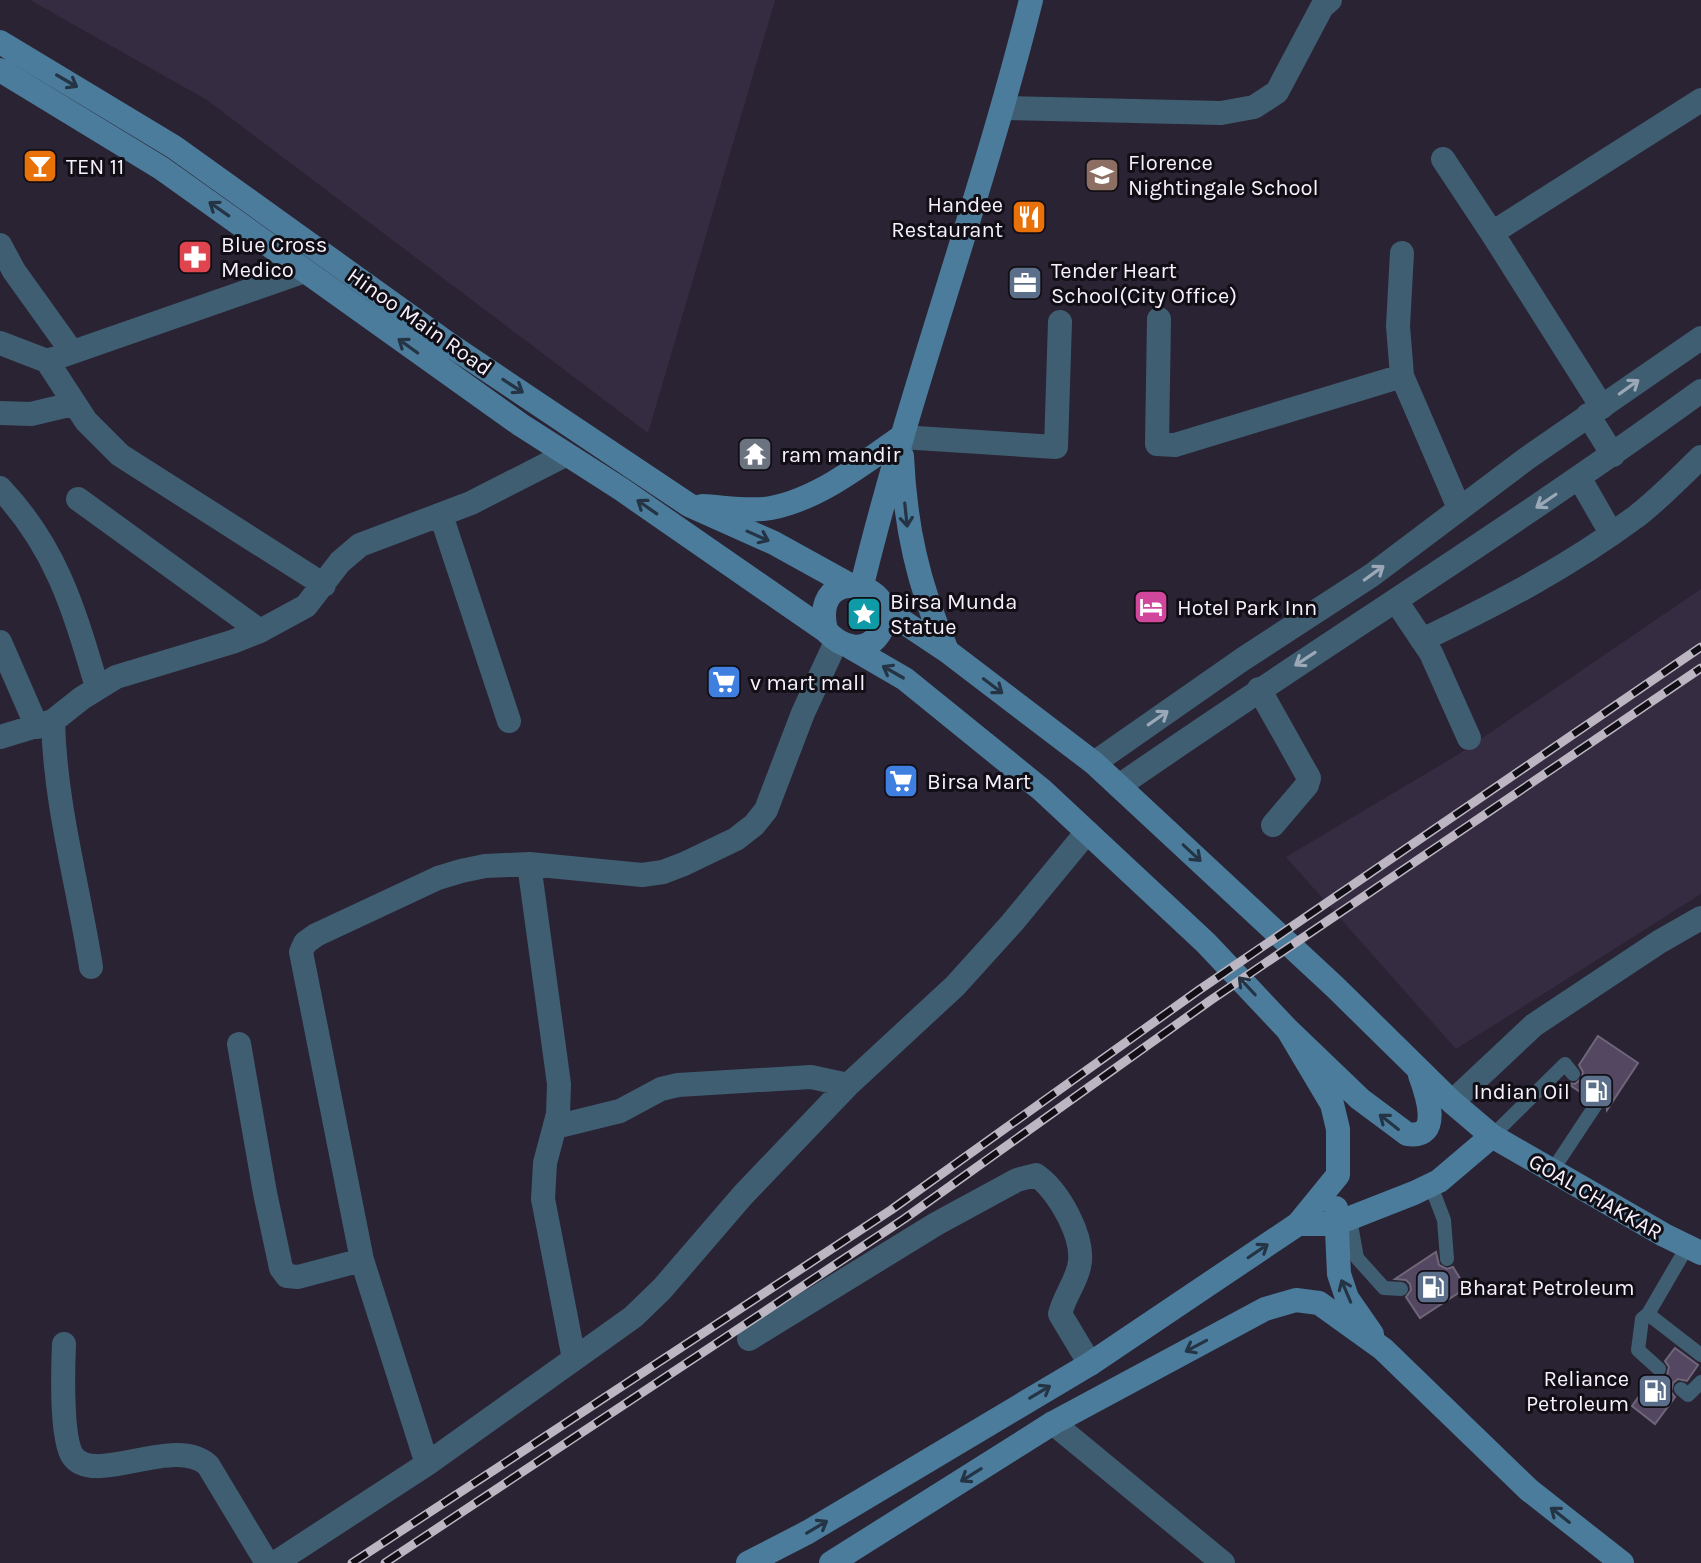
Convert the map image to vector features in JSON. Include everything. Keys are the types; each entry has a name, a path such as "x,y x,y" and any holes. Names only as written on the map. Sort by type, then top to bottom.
{"main road":[{"path":"856,585 1004,108 1031,0"},
{"name":"Hinoo Main Road","path":"0,42 174,147 450,345 689,505 774,543 856,585"},
{"path":"0,70 161,168 565,455 621,489 837,640 905,679 1042,790 1206,943 1288,1030 1360,1099 1398,1130 1415,1135 1429,1126 1431,1118 1418,1069"},
{"path":"689,505 769,508 806,496 860,466 901,437"},
{"path":"901,437 908,531 930,611 947,651"},
{"path":"856,585 877,595 884,609 884,624 877,637 865,646 837,640 823,616 825,600 836,590 856,585"},
{"name":"GOAL CHAKKAR","path":"884,609 947,651 1094,763 1250,906 1452,1102 1492,1136 1694,1250"},
{"path":"1288,1030 1332,1104 1338,1129 1342,1221 1339,1274 1347,1298 1383,1349"},
{"path":"1298,1224 1342,1221 1431,1186 1492,1136"},
{"path":"748,1563 808,1532 1090,1364 1298,1224 1338,1175"},
{"path":"831,1563 1053,1423 1265,1309 1296,1300 1319,1303 1383,1349 1529,1490 1622,1563"}],"street":[{"path":"1004,108 1221,113 1254,107 1277,92 1322,7 1330,0"},
{"path":"1492,233 1701,100"},
{"path":"1443,159 1492,233 1595,411 1613,455"},
{"path":"0,245 14,271 72,352"},
{"path":"1402,253 1398,326 1402,376 1459,508"},
{"path":"47,361 305,271"},
{"path":"1159,319 1157,444 1175,445 1402,376"},
{"path":"901,437 1056,447 1060,322"},
{"path":"1094,763 1243,659 1372,575 1459,508 1701,338"},
{"path":"0,343 47,361 73,404 120,455 324,585"},
{"path":"1119,786 1259,689 1580,479 1701,391"},
{"path":"0,413 31,414 73,404"},
{"path":"0,737 45,724 116,677 260,631 306,606 340,562 360,545 503,488 565,455"},
{"path":"1422,640 1511,597 1611,533 1652,504 1701,457"},
{"path":"1580,479 1611,533"},
{"path":"0,488 40,537 54,562 68,593 97,687"},
{"path":"78,499 260,631"},
{"path":"441,515 509,721"},
{"path":"1396,601 1431,653 1469,738"},
{"path":"427,1464 362,1260 301,952 305,943 438,878 485,866 529,864 642,875 663,872 684,864 736,839 754,825 766,810 803,713 837,640"},
{"path":"0,642 45,724 91,967"},
{"path":"1259,689 1309,778 1307,785 1273,825"},
{"path":"275,1563 427,1464 633,1317 848,1085 955,986 1087,832"},
{"path":"529,864 559,1084 555,1127 545,1163 543,1199 574,1359"},
{"path":"1452,1102 1534,1025 1659,942 1701,918"},
{"path":"239,1044 281,1268 287,1276 298,1277 362,1260"},
{"path":"555,1127 620,1111 661,1089 678,1085 811,1077 848,1085"},
{"path":"749,1339 936,1224 1017,1180 1036,1175 1055,1193 1070,1219 1080,1264 1060,1314 1090,1364"},
{"path":"64,1344 64,1407 74,1458 87,1465 102,1466 165,1455 199,1457 208,1465 267,1563"},
{"path":"1053,1423 1223,1563"}],"lane":[{"path":"1492,1136 1565,1064 1573,1074"},
{"path":"1552,1171 1597,1103"},
{"path":"1431,1186 1444,1220 1447,1259"},
{"path":"1342,1221 1357,1258 1384,1288 1401,1289"},
{"path":"1659,1369 1638,1350 1642,1319 1694,1250"},
{"path":"1648,1314 1701,1355"},
{"path":"1681,1389 1688,1395 1701,1382"}],"shaded area":[{"path":"30,0 775,0 648,433 207,100"},
{"path":"1701,589 1701,894 1456,1049 1286,857 1459,754"}],"building":[{"path":"1598,1036 1638,1063 1607,1110 1603,1095 1597,1093 1589,1098 1567,1083 1575,1084 1582,1078 1579,1065"},
{"path":"1436,1252 1439,1265 1447,1269 1453,1267 1466,1288 1420,1318 1406,1297 1411,1290 1410,1284 1406,1280 1395,1279"},
{"path":"1675,1348 1698,1365 1687,1381 1678,1379 1673,1383 1671,1392 1675,1397 1655,1424 1632,1406 1653,1377 1661,1379 1667,1375 1669,1367 1665,1361"}],"railway":[{"path":"352,1563 891,1210 1199,990 1701,647"},
{"path":"385,1563 904,1219 1211,1000 1701,668"}],"place":[{"name":"TEN 11","path":"40,166"},
{"name":"Florence Nightingale School","path":"1102,175"},
{"name":"Handee Restaurant","path":"1029,217"},
{"name":"Blue Cross Medico","path":"195,257"},
{"name":"Tender Heart School(City Office)","path":"1025,283"},
{"name":"ram mandir","path":"755,454"},
{"name":"Hotel Park Inn","path":"1151,607"},
{"name":"Birsa Munda Statue","path":"864,614"},
{"name":"v mart mall","path":"724,682"},
{"name":"Birsa Mart","path":"901,781"},
{"name":"Indian Oil","path":"1596,1091"},
{"name":"Bharat Petroleum","path":"1433,1287"},
{"name":"Reliance Petroleum","path":"1655,1391"}]}
